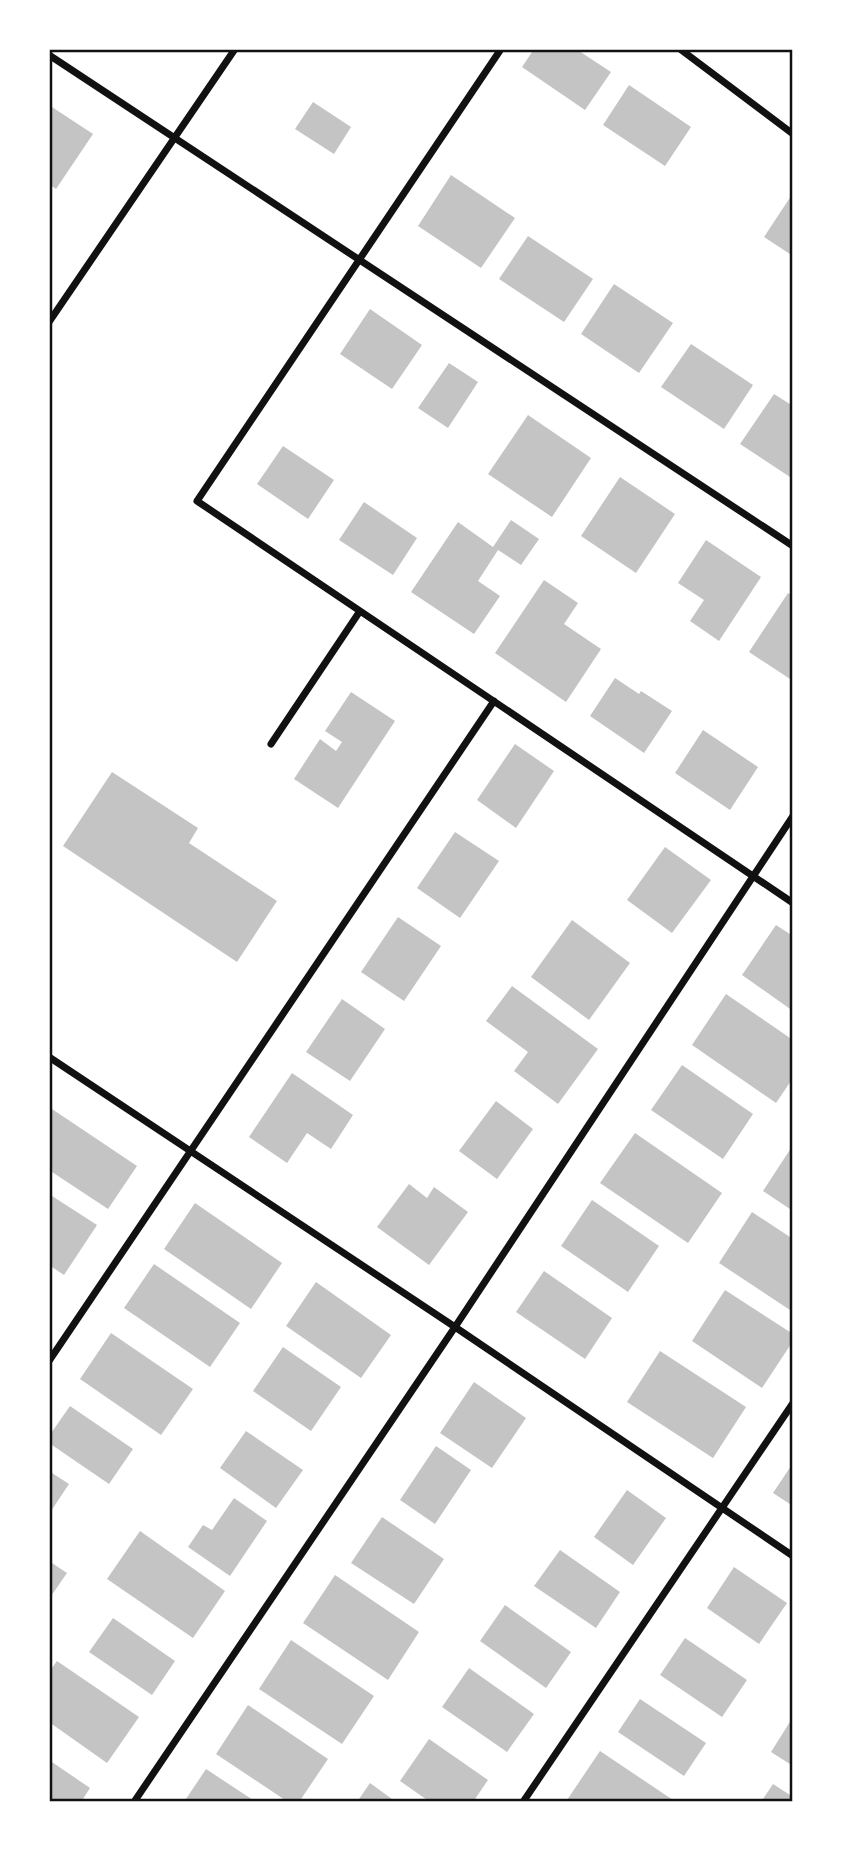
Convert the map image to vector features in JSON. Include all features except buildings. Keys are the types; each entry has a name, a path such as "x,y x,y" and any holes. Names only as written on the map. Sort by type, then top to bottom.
{"street":[{"path":"49,322 235,49"},
{"path":"501,49 197,501 793,903"},
{"path":"680,49 793,134"},
{"path":"49,55 793,546"},
{"path":"271,744 360,611"},
{"path":"49,1361 494,701"},
{"path":"134,1802 455,1327 793,816"},
{"path":"49,1057 793,1556"},
{"path":"523,1802 793,1403"}]}
